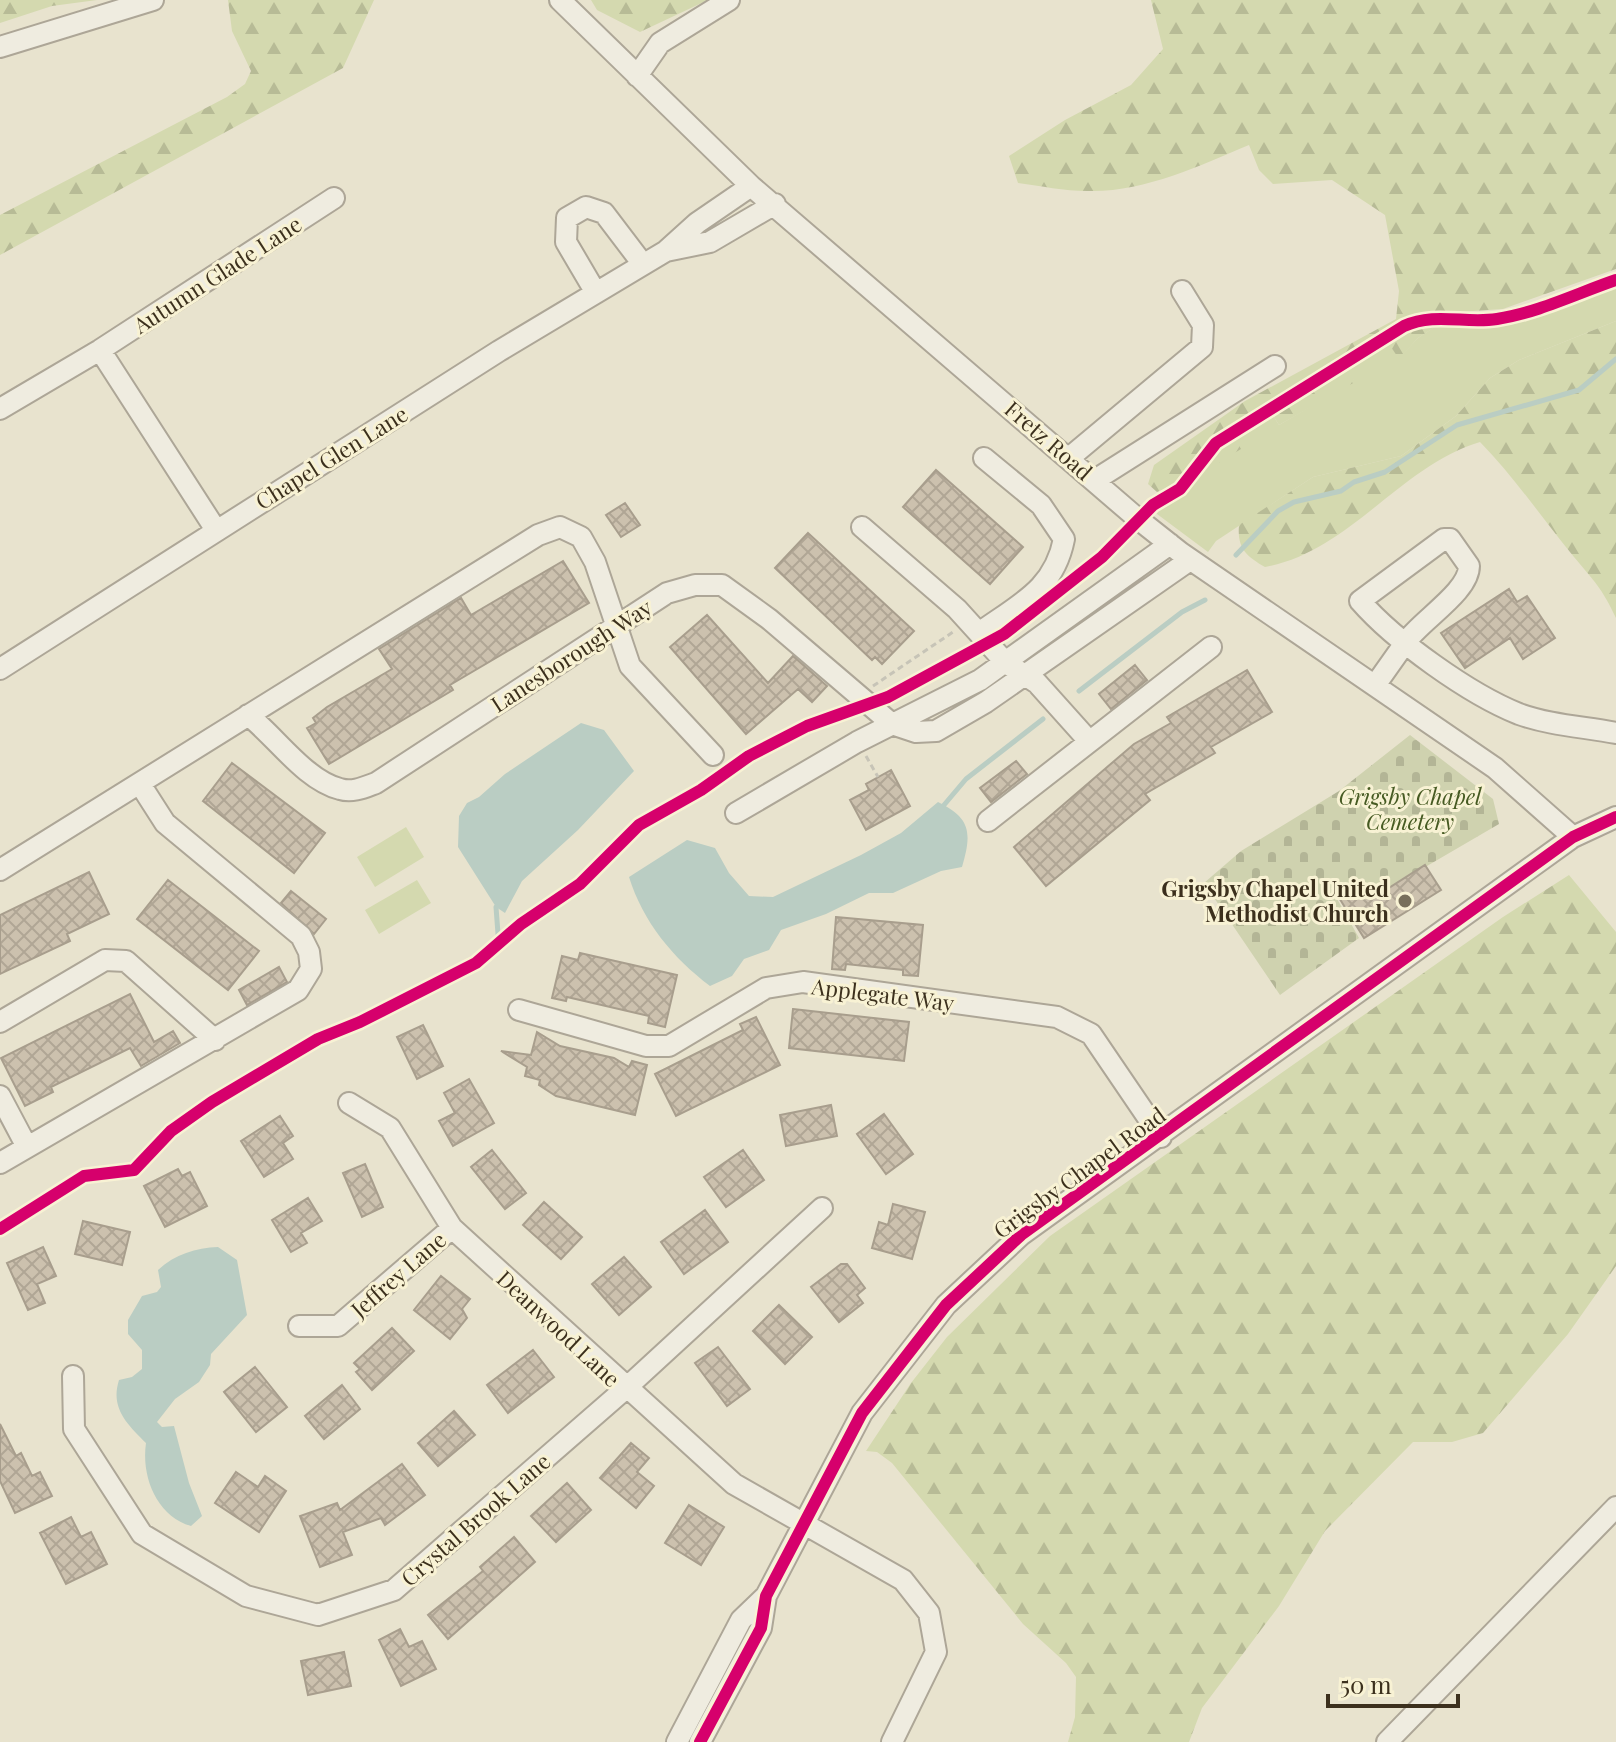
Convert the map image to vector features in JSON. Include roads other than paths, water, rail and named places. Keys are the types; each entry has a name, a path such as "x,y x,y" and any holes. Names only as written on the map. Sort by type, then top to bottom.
{"street":[{"path":"0,47 153,0"},
{"name":"Fretz Road","path":"560,0 751,186 1170,544 1495,768 1573,837"},
{"path":"637,76 660,43 729,0"},
{"name":"Chapel Glen Lane","path":"666,251 697,223 751,186"},
{"name":"Autumn Glade Lane","path":"0,409 100,350 334,198"},
{"name":"Chapel Glen Lane","path":"0,669 642,263 666,251 710,242 775,204"},
{"path":"596,293 566,242 567,218 586,207 604,213 642,263"},
{"path":"1069,458 1202,347 1203,325 1182,291"},
{"path":"100,350 216,530"},
{"path":"1095,480 1275,366"},
{"path":"974,627 1037,591 1059,566 1064,539 1041,505 984,458"},
{"path":"0,870 538,535 560,527 574,532 589,548 630,666 713,755"},
{"path":"862,527 974,627 1006,663 1037,683 1089,741"},
{"path":"1376,684 1405,643 1419,624 1466,584 1469,566 1450,539 1444,539 1360,601 1385,630 1405,643 1491,700 1521,715 1616,733"},
{"path":"736,813 857,742 1006,663 1170,544"},
{"name":"Lanesborough Way","path":"248,715 311,772 339,789 355,790 376,783 667,593 695,585 722,585 792,638 892,724 916,732 936,731 1190,560"},
{"path":"1094,599 1107,617"},
{"path":"988,821 1211,647"},
{"path":"0,1163 298,990 311,969 309,952 301,936 165,823 140,784"},
{"name":"Grigsby Chapel Road","path":"700,1742 761,1628 766,1596 862,1413 946,1305 1021,1235 1573,837 1616,817"},
{"path":"0,1022 105,960 126,961 215,1040"},
{"name":"Applegate Way","path":"519,1010 646,1046 669,1046 766,988 803,982 1057,1017 1091,1034 1161,1137"},
{"path":"0,1096 27,1147"},
{"name":"Deanwood Lane","path":"349,1103 390,1128 452,1228 625,1389 734,1484 903,1580 929,1613 936,1652 892,1742"},
{"name":"Crystal Brook Lane","path":"73,1376 74,1429 142,1534 246,1596 318,1615 394,1590 625,1389 822,1208"},
{"name":"Jeffrey Lane","path":"299,1326 338,1326 452,1228"},
{"path":"1387,1742 1616,1507"},
{"name":"Grigsby Chapel Road","path":"677,1742 741,1620 766,1596"}],"waterway":[{"path":"1236,555 1278,511 1294,502 1341,491 1354,482 1385,472 1457,425 1579,390 1616,359"},
{"path":"1079,691 1182,612 1205,600"},
{"path":"944,805 966,779 1043,719"},
{"path":"496,907 499,947"}],"place":[{"name":"Grigsby Chapel United Methodist Church","path":"1405,901"}],"park label":[{"name":"Grigsby Chapel Cemetery","path":"1410,808"}]}
